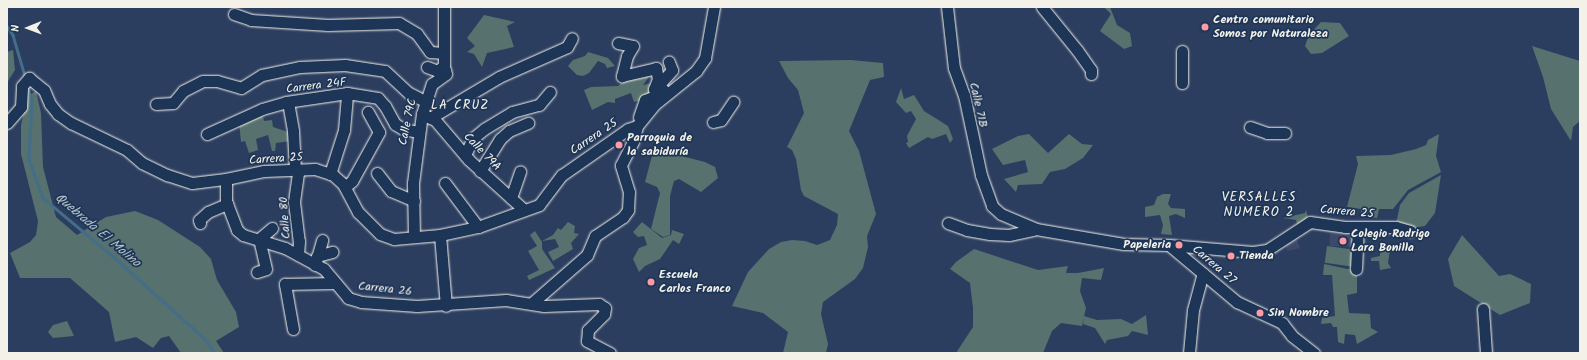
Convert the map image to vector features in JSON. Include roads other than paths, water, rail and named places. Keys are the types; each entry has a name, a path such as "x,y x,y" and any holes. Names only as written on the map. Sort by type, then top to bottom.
{"street":[{"name":"Calle 79C","path":"438,71 444,65 444,7"},
{"name":"Carrera 25","path":"7,123 21,107 23,100 22,86 29,78 44,90 50,104 58,114 84,131 126,150 151,168 192,183 226,179 264,171 315,169 330,174 345,187 358,212 380,234 394,239 440,235 478,227 523,209 539,205 562,175 638,122 660,90 696,71 705,58 710,42 714,7"},
{"name":"Calle 71B","path":"947,7 948,35 954,68 964,95 981,175 992,206 1008,217 1036,229"},
{"path":"1042,7 1074,46 1091,70 1090,74"},
{"path":"234,14 251,20 328,26 399,23 417,34 430,52 444,52"},
{"path":"426,116 499,77 567,47 572,38"},
{"path":"618,43 633,46 627,56 622,76 656,68 660,90"},
{"path":"1182,51 1182,83"},
{"path":"660,90 672,70 669,62"},
{"path":"156,104 173,103 182,91 203,81 217,81 241,88 262,76 300,67 344,65 385,71 409,93 425,101"},
{"path":"427,67 438,71"},
{"name":"Calle 79C","path":"414,238 413,182 418,132 426,116 425,101 432,84 446,74 445,70 438,71"},
{"path":"465,155 474,138 484,129 512,112 539,105 550,92"},
{"path":"330,174 343,135 347,93"},
{"name":"Carrera 24F","path":"207,134 262,109 288,102 347,93 378,98 385,106 395,124 404,129 418,132"},
{"name":"Calle 80","path":"288,102 293,131 295,169 298,173 294,202 299,241 298,256"},
{"path":"713,122 721,120 733,102"},
{"path":"345,187 352,181 380,132 368,112"},
{"name":"Calle 79A","path":"426,116 480,171 523,209"},
{"path":"532,303 587,255 595,236 623,217 628,210 629,192 621,165 633,141 638,122"},
{"path":"480,171 500,139 509,131 528,123"},
{"path":"1250,127 1267,133 1286,133"},
{"path":"511,198 520,172"},
{"path":"378,173 391,191 414,200"},
{"name":"Carrera 26","path":"226,179 227,204 237,230 298,256 316,260 348,298 361,302 446,306 506,300 544,306 599,304 604,308 604,314 586,335 590,345 610,353"},
{"path":"445,184 478,227"},
{"path":"200,223 199,220 208,212 227,204"},
{"name":"Carrera 25","path":"1169,245 1253,252 1267,250 1310,222 1358,227 1396,228 1410,231"},
{"path":"948,223 966,230 990,234 1009,235 1036,229 1124,244 1169,245"},
{"path":"1356,270 1358,227"},
{"path":"257,272 266,269 259,239 272,228"},
{"path":"440,235 446,306"},
{"path":"316,260 322,240"},
{"name":"Carrera 27","path":"1169,245 1238,302 1282,323 1292,336 1314,353"},
{"path":"316,260 332,252"},
{"path":"1189,353 1193,310 1203,273"},
{"path":"293,329 285,284 335,281"},
{"path":"1483,309 1486,353"}],"waterway":[{"name":"Quebrada El Molino","path":"7,26 13,35 25,76"},
{"name":"Quebrada El Molino","path":"27,85 32,101 29,159 43,198 115,258 204,338 215,353"}],"place":[{"name":"Centro comunitario Somos por Naturaleza","path":"1205,27"},
{"name":"Parroquia de la sabiduría","path":"619,145"},
{"name":"Colegio Rodrigo Lara Bonilla","path":"1343,241"},
{"name":"Papeleria","path":"1179,245"},
{"name":"Tienda","path":"1231,256"},
{"name":"Escuela Carlos Franco","path":"651,282"},
{"name":"Sin Nombre","path":"1260,313"}],"district":[{"name":"LA CRUZ","path":"460,106"},
{"name":"VERSALLES NUMERO 2","path":"1259,206"}]}
